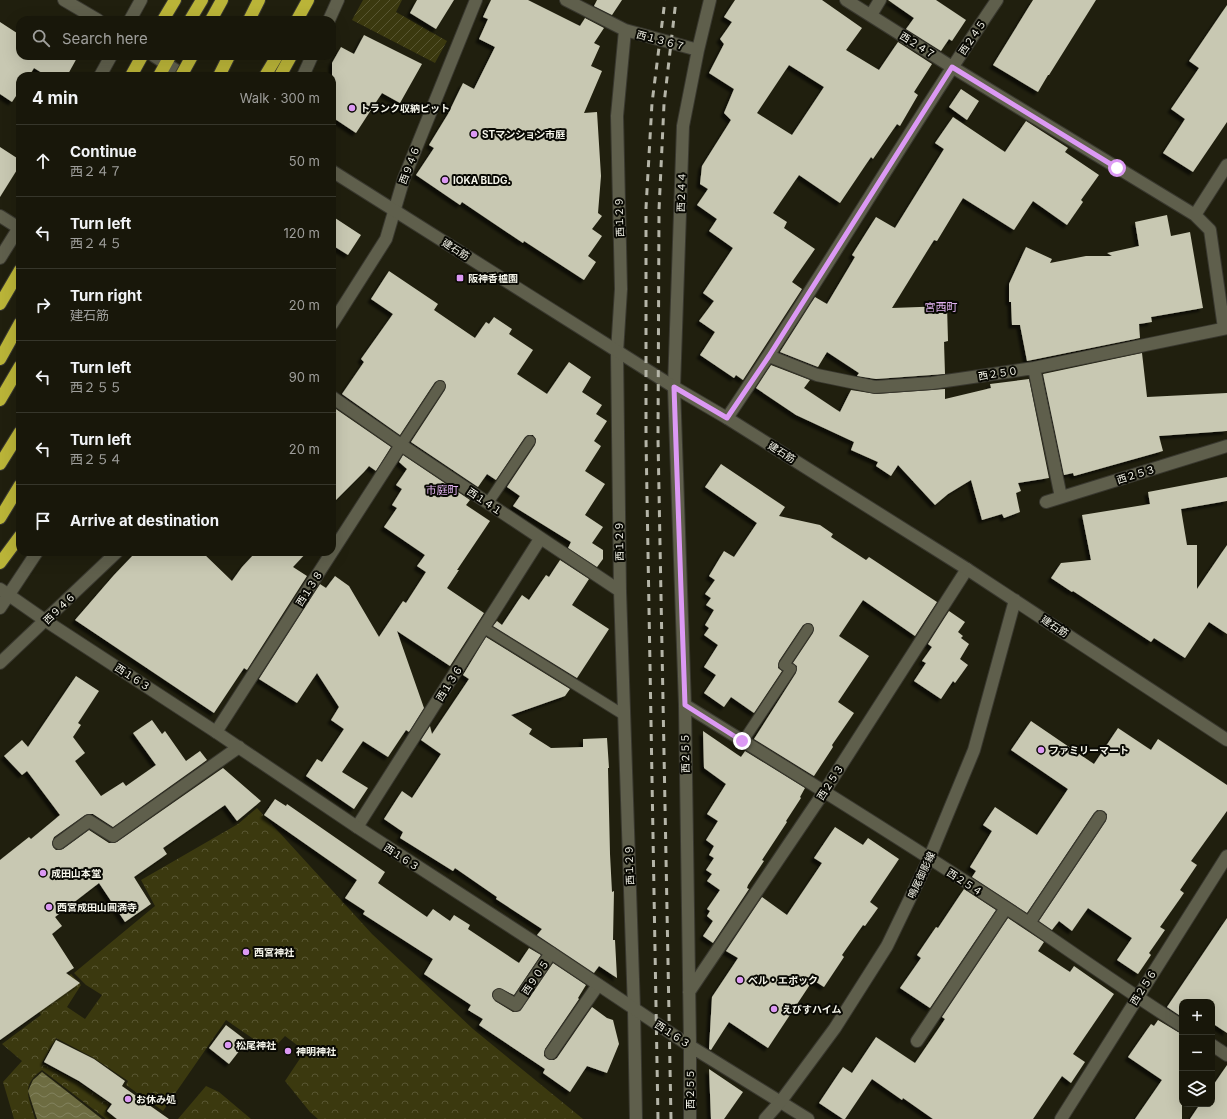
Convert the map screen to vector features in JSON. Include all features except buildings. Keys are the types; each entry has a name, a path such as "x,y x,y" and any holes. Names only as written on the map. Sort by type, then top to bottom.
{"highway":[{"path":"165,16 175,0"},
{"path":"192,16 202,0"},
{"path":"213,16 222,0"},
{"path":"251,16 259,0"},
{"path":"299,16 308,0"},
{"path":"307,16 313,0"},
{"path":"133,72 140,60"},
{"path":"161,72 168,60"},
{"path":"183,72 190,60"},
{"path":"221,72 227,60"},
{"path":"267,72 274,60"},
{"path":"282,72 289,60"},
{"path":"0,304 16,277"},
{"path":"0,359 16,330"},
{"path":"0,400 16,373"},
{"path":"0,464 16,438"},
{"path":"0,518 16,492"},
{"path":"0,563 16,541"}],"street":[{"path":"64,0 91,16"},
{"path":"132,16 141,0"},
{"path":"331,16 338,0"},
{"name":"西９４６","path":"336,318 386,239 404,178 476,0"},
{"path":"566,0 625,30"},
{"name":"西２４４","path":"674,387 683,126 698,50 710,0"},
{"name":"西２４７","path":"846,0 952,67 1195,215 1210,230 1225,328"},
{"path":"871,15 880,0"},
{"name":"西２４５","path":"727,418 769,356 952,67 997,0"},
{"name":"西１３６７","path":"625,30 698,50"},
{"name":"西１２９","path":"625,30 617,116 621,289 617,352 620,590 634,1009 636,1119"},
{"path":"102,72 109,60"},
{"path":"168,60 181,72"},
{"path":"305,72 310,60"},
{"path":"1195,215 1227,165"},
{"name":"建石筋","path":"336,174 617,352 727,418 967,569 1227,740"},
{"path":"0,216 16,225"},
{"path":"0,258 16,233"},
{"name":"西２５０","path":"769,356 817,375 875,387 932,384 1034,368 1225,328"},
{"path":"1034,368 1061,497"},
{"name":"西２５５","path":"674,387 685,705 690,1119"},
{"name":"西１４１","path":"336,400 540,539 620,590"},
{"name":"西１３８","path":"336,546 401,445"},
{"name":"西２５３","path":"1046,502 1227,446"},
{"name":"西１３６","path":"357,827 540,539"},
{"path":"0,608 4,592 34,556"},
{"name":"西９４６","path":"0,663 113,556"},
{"name":"西１３８","path":"216,732 329,556"},
{"name":"西２５３","path":"689,992 824,792 967,569"},
{"name":"西１６３","path":"4,592 690,1046 808,1119"},
{"name":"鳴尾御影線","path":"765,1119 781,1101 835,1028 887,946 929,859 974,750 1015,600"},
{"name":"西２５４","path":"685,705 1006,908 1179,1024"},
{"path":"59,843 89,821 113,836 239,747"},
{"path":"1029,923 1100,817"},
{"name":"西２５６","path":"1060,1119 1227,856"},
{"path":"917,1041 1006,908"},
{"name":"西９０５","path":"499,995 516,1005 551,953"},
{"path":"551,1053 598,985"},
{"path":"1215,1048 1227,1055"}],"lane":[{"path":"401,445 440,386"},
{"path":"488,503 530,441"},
{"path":"484,628 624,714"},
{"path":"742,741 791,670 784,665 808,629"}],"green space":[{"path":"363,0 402,0 396,12 447,41 435,63 352,20"},
{"name":"西宮神社","path":"257,808 372,934 473,1029 583,1119 318,1119 310,1112 285,1081 305,1051 285,1036 271,1051 226,1020 163,1111 126,1085 128,1081 94,1058 56,1038 42,1063 78,1082 110,1104 105,1111 116,1119 106,1119 42,1070 31,1081 28,1092 35,1119 14,1119 3,1082 22,1061 2,1044 41,1015 34,1003 71,974 81,985 67,1007 85,1019 102,995 86,985 74,973 155,906 141,880 238,824"},
{"path":"206,1086 219,1092 251,1119 178,1119"}],"water":[{"path":"42,1072 102,1119 37,1119 28,1091 33,1080"}],"railway":[{"path":"658,1119 646,439 646,208 652,103 665,0"},
{"path":"671,1119 658,439 659,210 664,104 676,0"}],"place":[{"name":"トランク収納ピット","path":"352,108"},
{"name":"STマンション市庭","path":"474,134"},
{"name":"IOKA BLDG.","path":"445,180"},
{"name":"阪神香櫨園","path":"460,278"},
{"name":"ファミリーマート","path":"1041,750"},
{"name":"成田山本堂","path":"43,873"},
{"name":"西宮成田山圓満寺","path":"49,907"},
{"name":"西宮神社","path":"246,952"},
{"name":"ベル・エポック","path":"740,980"},
{"name":"えびすハイム","path":"774,1009"},
{"name":"松尾神社","path":"228,1045"},
{"name":"神明神社","path":"288,1051"},
{"name":"お休み処","path":"128,1099"}],"district":[{"name":"宮西町","path":"941,307"},
{"name":"市庭町","path":"442,490"}],"route":[{"path":"742,741 685,705 674,387 727,418 769,356 952,67 1117,168"}]}
